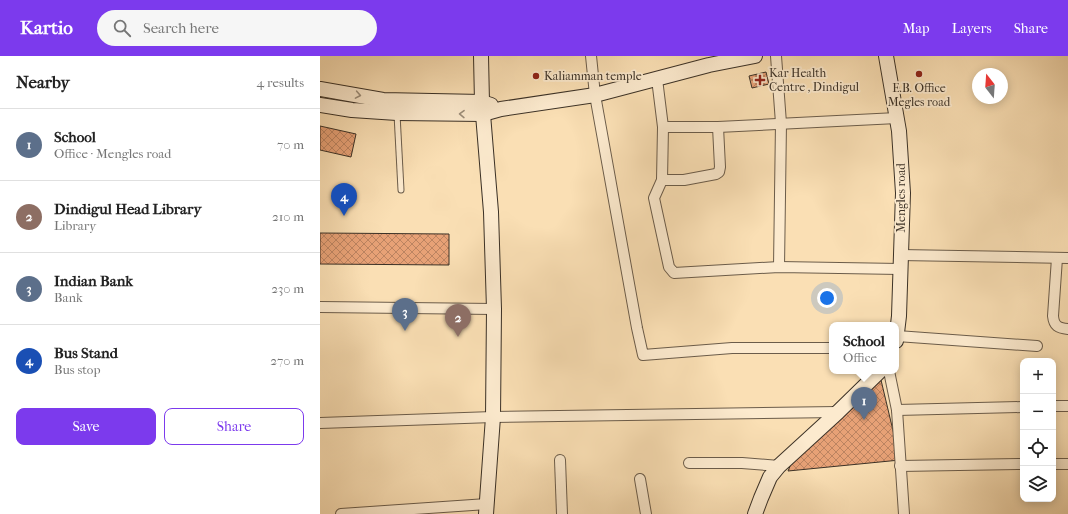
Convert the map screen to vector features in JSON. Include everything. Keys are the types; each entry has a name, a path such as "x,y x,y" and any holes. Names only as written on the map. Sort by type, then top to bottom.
{"main road":[{"path":"481,56 483,108 491,212 494,309 493,417 486,509"},
{"path":"320,89 383,100 501,109 595,95 657,79 708,61 755,56"},
{"name":"Mengles road","path":"886,56 899,130 903,192 898,322"},
{"path":"320,104 352,110 397,113 483,108"},
{"path":"756,514 760,498 770,477 779,466 877,374"}],"street":[{"path":"591,56 595,95 643,355 732,348 829,348"},
{"path":"776,56 781,123 779,267"},
{"path":"657,79 662,127 662,180 654,198 669,267 674,273 779,267 900,269"},
{"path":"662,127 718,127 897,118"},
{"path":"662,180 684,180 716,174 719,172 718,127"},
{"path":"900,255 1068,258"},
{"path":"1057,258 1053,316 1056,325 1061,328 1068,329"},
{"path":"320,307 494,309"},
{"path":"899,339 1036,346"},
{"path":"890,374 897,410 904,514"},
{"path":"1056,406 1068,406"},
{"path":"897,410 1020,407"},
{"path":"320,423 493,417 838,412"},
{"path":"560,460 562,514"},
{"path":"689,463 742,463 779,466"},
{"path":"900,466 1020,464"},
{"path":"1056,464 1068,464"},
{"path":"640,479 646,514"},
{"path":"341,514 486,509"}],"lane":[{"path":"397,113 401,190"}],"building":[{"path":"766,72 769,84 752,88 749,76"},
{"path":"320,126 356,134 351,157 320,150"},
{"path":"320,233 449,234 449,265 320,264"},
{"path":"881,380 900,460 788,471 791,464"}],"place":[{"name":"E.B. Office Megles road","path":"919,74"},
{"name":"Kaliamman temple","path":"536,76"},
{"name":"Kar Health Centre , Dindigul","path":"760,80"},
{"name":"Bus Stand","path":"344,216"},
{"name":"Indian Bank","path":"405,331"},
{"name":"Dindigul Head Library","path":"458,337"},
{"name":"School","path":"864,420"}]}
